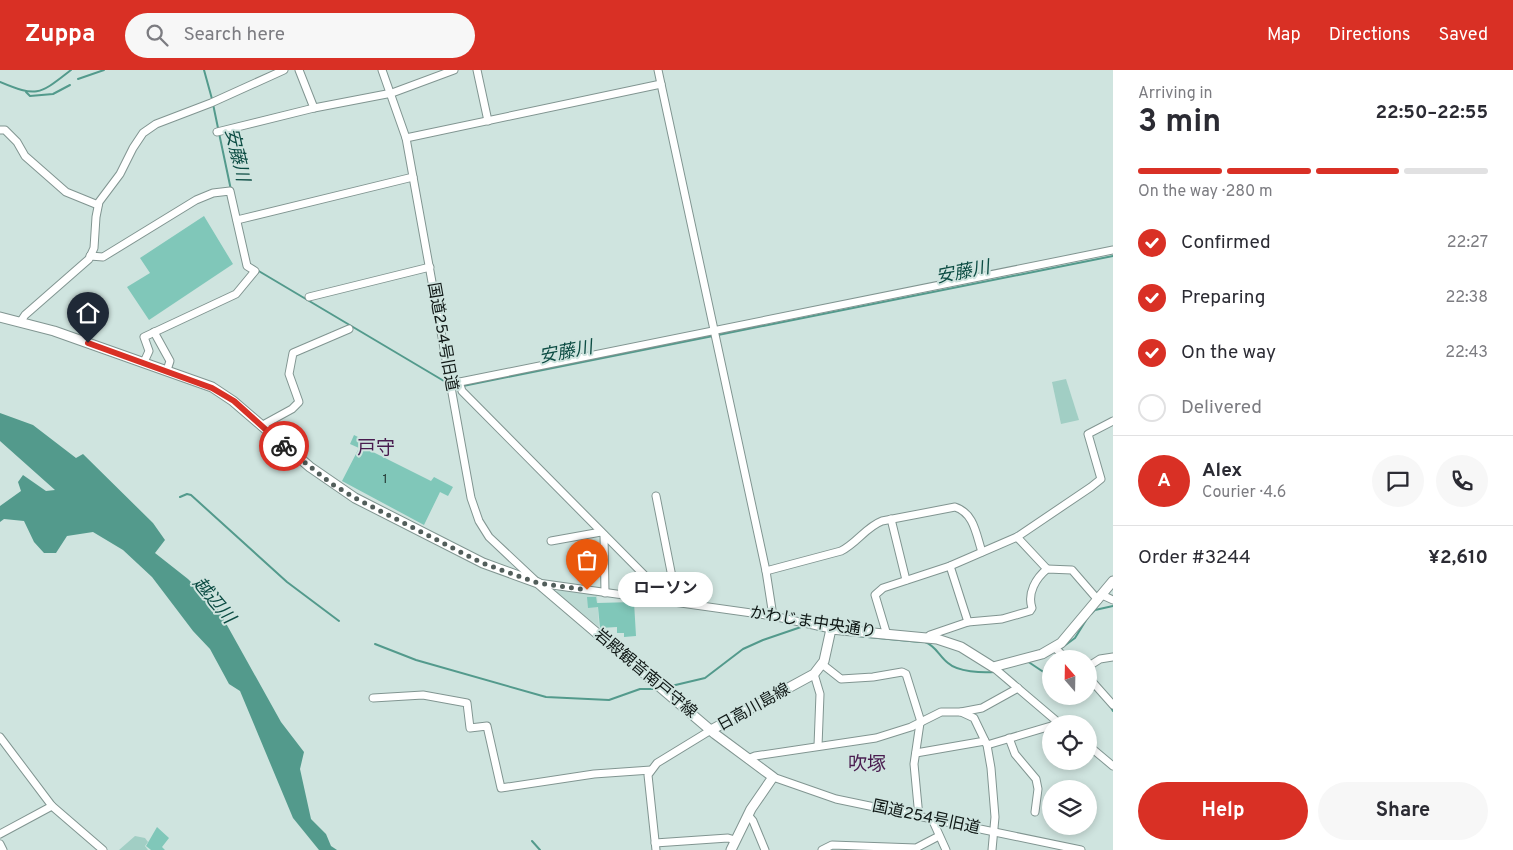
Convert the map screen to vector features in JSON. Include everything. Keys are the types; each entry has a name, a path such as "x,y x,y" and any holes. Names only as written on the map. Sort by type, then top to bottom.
{"main road":[{"name":"岩殿観音南戸守線","path":"0,317 21,321 144,362 212,388 234,401 302,462 355,498 482,563 538,583 711,730"},
{"path":"993,667 1042,654 1054,648 1068,637 1113,581"},
{"name":"かわじま中央通り","path":"831,629 927,638 961,646 993,667"},
{"name":"日高川島線","path":"773,777 748,760 711,730 814,674 822,664 831,629"},
{"path":"731,850 748,815 773,777"}],"street":[{"path":"21,321 25,315 90,256 94,248 98,205 120,174 138,140 156,124 209,104 284,70"},
{"path":"299,70 314,108"},
{"name":"国道254号旧道","path":"382,70 392,93 406,138 472,498 479,521 499,548 538,583"},
{"path":"217,132 314,108 392,93 454,70"},
{"path":"477,70 488,121"},
{"path":"658,70 766,571 773,616"},
{"path":"406,138 661,84"},
{"path":"0,130 5,130 17,142 25,156 66,192 98,205"},
{"path":"236,220 413,177"},
{"path":"90,256 103,257 196,200 213,193 230,191 247,266 255,271 236,294 144,337 149,351 144,362"},
{"path":"450,384 1113,250"},
{"path":"309,297 430,267"},
{"path":"261,426 292,409 299,402 288,374 293,353 349,329"},
{"path":"154,332 170,361 167,370"},
{"path":"459,382 462,391 603,534 674,602"},
{"path":"887,635 875,596 883,588 950,566 1017,537 1101,479 1088,434 1113,421"},
{"path":"656,496 674,602"},
{"path":"766,571 841,551 850,546 874,524 955,507 963,509 970,516 982,552"},
{"path":"891,519 906,580"},
{"path":"551,541 603,534"},
{"path":"603,534 605,592"},
{"path":"1017,537 1047,569 1072,570 1100,598 1113,600"},
{"path":"950,566 968,622"},
{"path":"927,638 930,635 968,622 1002,619 1030,611 1032,608 1030,601 1035,583 1047,569"},
{"name":"かわじま中央通り","path":"538,583 773,616 831,629"},
{"path":"1098,660 1113,657"},
{"path":"822,664 840,679 873,677 902,672 906,674 921,723 914,764 919,817"},
{"path":"993,667 1049,715"},
{"path":"814,674 820,694 818,746"},
{"path":"748,760 755,756 876,738 921,723 941,712 961,712 980,708 996,702 1018,688"},
{"path":"1098,688 1113,705"},
{"path":"373,698 423,696 467,703 470,728 487,726 501,788 594,774 651,770"},
{"path":"974,718 980,708"},
{"path":"961,712 974,718 986,743 992,775 994,832 992,850"},
{"path":"916,752 986,743 1042,729"},
{"path":"711,730 657,763 651,770 647,779 656,846 728,838 735,840"},
{"path":"0,737 52,806 103,850"},
{"path":"1009,738 1015,754 1036,779 1038,789 1035,812"},
{"path":"1097,753 1113,766"},
{"name":"国道254号旧道","path":"773,777 836,799 1081,850"},
{"path":"0,834 52,806"},
{"path":"748,815 753,821 765,850"},
{"path":"932,819 946,850"},
{"path":"823,850 832,845 856,848 917,849 939,836"},
{"path":"0,844 3,850"}],"shaded area":[{"path":"1066,379 1079,420 1061,424 1052,382"},
{"path":"0,413 33,425 76,458 83,454 153,523 165,540 155,553 188,579 218,609 281,722 304,752 300,769 311,819 326,834 331,846 337,850 319,850 293,818 240,691 229,684 210,649 193,631 152,577 123,550 93,532 67,536 56,553 44,553 34,542 24,521 4,519 0,522 0,506 21,491 18,482 23,475 46,491 55,490 0,441"},
{"path":"559,589 597,595 599,627 556,592"},
{"path":"135,836 145,838 148,842 145,846 148,850 119,850"}],"building":[{"path":"204,216 233,264 149,320 127,287 150,273 140,258"},
{"path":"354,435 372,444 369,450 431,481 434,477 453,487 448,496 440,492 424,525 342,481 359,448 350,444"},
{"path":"587,597 596,597 597,603 634,602 636,636 624,637 624,633 617,633 617,627 600,628 598,607 588,608"},
{"path":"157,827 169,838 162,847 165,850 151,850 146,846"}],"waterway":[{"path":"0,82 31,92 38,91 45,89 71,70"},
{"path":"78,79 104,70"},
{"name":"安藤川","path":"204,70 212,99"},
{"path":"26,92 30,96 53,94 70,85"},
{"name":"安藤川","path":"213,104 218,128"},
{"name":"安藤川","path":"219,133 231,190"},
{"name":"安藤川","path":"718,335 1113,256"},
{"name":"安藤川","path":"257,270 449,384"},
{"name":"安藤川","path":"463,386 713,336"},
{"path":"180,497 187,494 191,495 287,582 339,621"},
{"path":"1091,614 1095,610 1113,606"},
{"path":"1060,649 1075,638 1088,617"},
{"path":"667,687 705,678 743,649 804,626"},
{"path":"816,629 828,632"},
{"path":"857,636 920,642"},
{"path":"925,642 932,646 952,666 977,672 995,672"},
{"path":"375,644 416,660 546,697 609,700 640,689 657,689"},
{"path":"1027,661 1042,671"},
{"path":"1110,706 1113,711"},
{"path":"532,841 540,850"}],"way so far":[{"path":"284,446 294,456 332,484 355,498 482,563 538,583 587,590"}],"place":[{"name":"ローソン","path":"587,590"}],"district":[{"name":"戸守","path":"376,449"},
{"name":"吹塚","path":"867,765"}],"route":[{"path":"88,343 212,388 234,401 284,446"}],"water label":[{"name":"越辺川","path":"213,601"}]}
